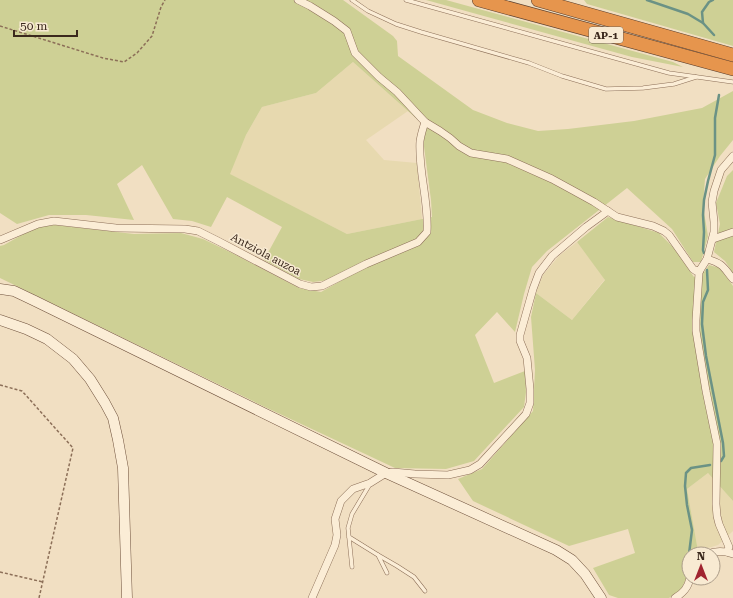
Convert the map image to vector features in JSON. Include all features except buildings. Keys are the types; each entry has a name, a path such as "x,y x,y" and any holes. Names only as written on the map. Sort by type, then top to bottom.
{"highway":[{"name":"AP-1","path":"479,0 733,69"},
{"name":"AP-1","path":"538,0 733,55"}],"main road":[{"path":"0,289 14,291 386,473 556,550 572,560 585,574 600,598"},
{"path":"0,320 26,329 47,339 73,359 90,379 113,418 123,468 127,598"}],"street":[{"path":"298,0 334,21 346,31 355,53 379,78 397,92 425,122 450,138 459,146 471,153 507,159 569,188 617,217 664,231 669,235 693,269 696,272 700,270"},
{"name":"Antziola auzoa","path":"0,240 38,224 54,221 116,228 185,229 198,231 218,240 300,284 311,287 322,286 366,264 418,242 427,232 428,221 421,165 420,140 425,122"},
{"path":"730,553 717,516 717,444 706,391 696,331 696,320 700,270 707,259 714,232 712,202 714,191 721,170 733,156"},
{"path":"312,598 336,545 337,535 335,519 341,501 353,489 370,483 386,473 393,472 448,475 470,470 480,464 526,414 530,403 530,389 527,358 520,341 520,335 539,273 552,256 586,227 608,211"},
{"path":"713,239 733,232"},
{"path":"707,259 723,265 733,279"},
{"path":"0,284 14,291"},
{"path":"675,598 682,594 688,586"}],"lane":[{"path":"352,0 368,11 396,24 529,63 562,76 606,89 643,88 674,84 696,77"},
{"path":"406,0 669,73 733,82"},
{"path":"352,567 348,528 352,514 370,483"},
{"path":"349,537 414,577 425,591"},
{"path":"378,555 387,573"}],"path":[{"path":"0,26 103,58 124,62 137,53 152,36 161,7 165,0"},
{"path":"0,385 22,391 73,448 44,582 39,598"},
{"path":"0,572 44,582"}],"shaded area":[{"path":"353,62 408,111 366,140 384,160 417,163 422,219 347,234 229,174 246,135 262,107 316,93"},
{"path":"577,242 605,279 572,320 536,293 543,275 559,256"},
{"path":"708,473 733,501 733,531 718,545 697,546 687,489"}],"green space":[{"path":"0,0 343,0 393,36 397,41 398,56 473,110 507,123 538,131 634,121 702,108 733,91 733,140 720,156 705,179 703,206 708,236 701,262 693,262 672,229 627,188 547,251 532,267 515,332 497,312 475,335 494,383 525,371 526,392 524,407 474,461 446,469 395,468 265,407 0,278 0,246 36,227 55,225 134,234 181,233 203,239 299,288 321,292 346,278 313,282 299,279 264,260 282,227 227,197 211,227 192,221 173,219 142,165 117,184 134,220 86,215 49,215 17,224 0,213","holes":["353,62 427,128 423,139 432,217 347,234 230,174 246,135 262,107 316,93"]},
{"path":"426,0 446,0 673,62 683,67 632,57"},
{"path":"584,0 733,0 733,46 587,4"},
{"path":"733,170 733,273 725,261 714,252 720,224 716,203 727,176"},
{"path":"608,217 659,233 673,247 694,277 705,271 709,265 720,268 733,286 733,501 708,473 687,489 697,546 681,546 681,586 683,586 681,590 669,598 618,598 609,595 593,568 635,553 628,529 569,546 473,501 458,479 482,469 533,411 535,370 531,317 536,293 572,320 605,280 577,242"}],"waterway":[{"path":"647,0 688,14 703,23 714,35"},
{"path":"703,23 702,12 709,2 713,0"},
{"path":"704,253 704,200 715,155 715,118 719,95"},
{"path":"707,270 708,290 703,302 702,324 706,356 723,443 724,456 721,461"},
{"path":"690,546 692,530 687,505 685,486 686,473 691,468 710,465"}]}
